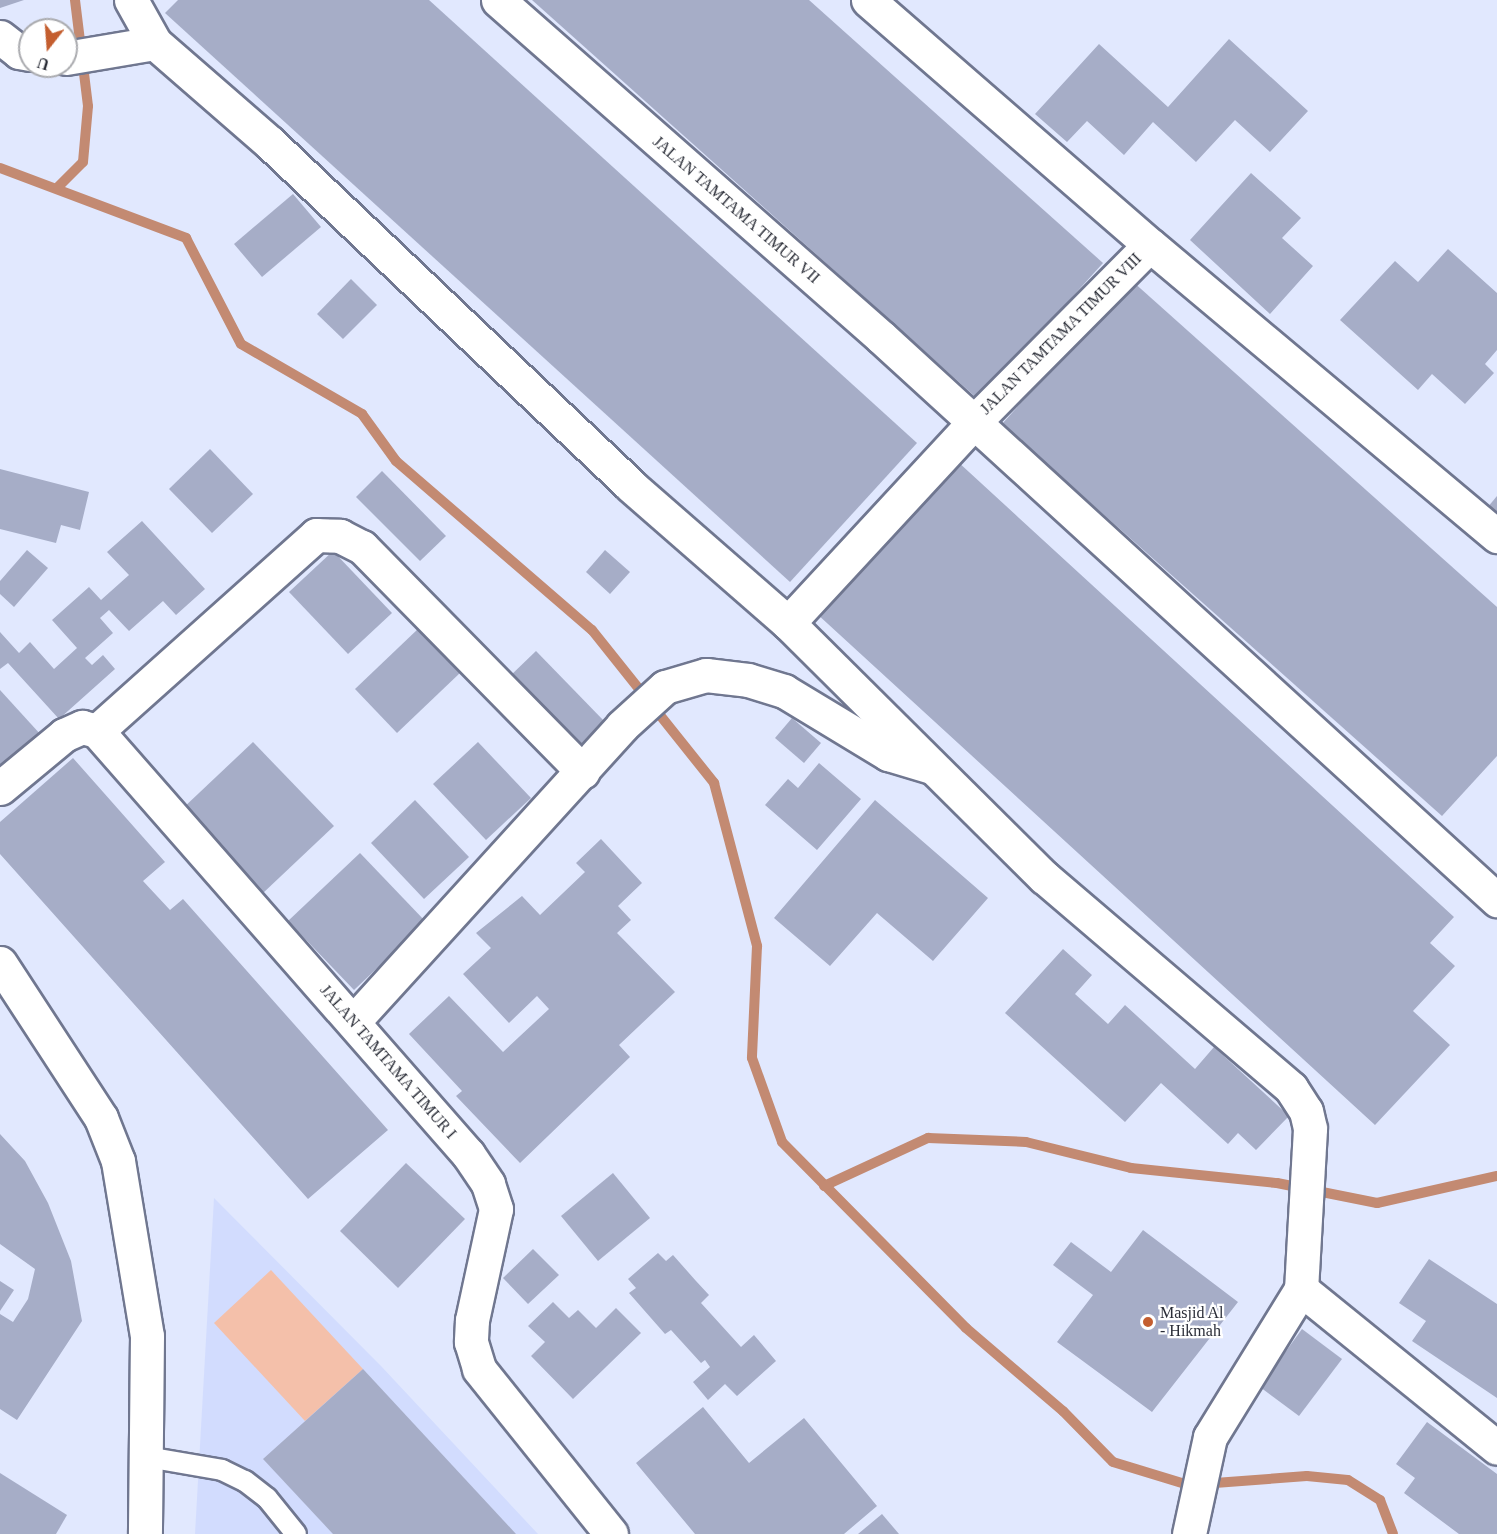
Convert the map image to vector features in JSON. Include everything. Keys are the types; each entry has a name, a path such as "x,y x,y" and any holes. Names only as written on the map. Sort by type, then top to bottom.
{"street":[{"path":"131,0 155,43 270,143 631,486 788,623 1044,877 1292,1088 1306,1111 1309,1154 1303,1203 1301,1289 1210,1437 1191,1529"},
{"name":"JALAN TAMTAMA TIMUR VII","path":"498,0 881,337 972,424 1497,900"},
{"path":"867,0 1150,245 1497,536"},
{"path":"0,37 18,51"},
{"path":"78,56 155,43"},
{"name":"JALAN TAMTAMA TIMUR VIII","path":"788,623 972,424 1150,245"},
{"path":"0,788 64,735 82,727 97,731 316,535 340,536 362,547 583,772"},
{"path":"354,1022 583,772 622,726 665,687 706,675 748,680 784,691 888,754 936,768"},
{"name":"JALAN TAMTAMA TIMUR I","path":"97,731 354,1022 488,1184 496,1209 496,1228 472,1320 471,1342 479,1369 611,1534"},
{"path":"0,963 101,1118 118,1161 147,1336 145,1534"},
{"path":"1301,1289 1497,1448"}],"lane":[{"path":"147,1457 222,1470 245,1481 267,1498 296,1534"}],"shaded area":[{"path":"214,1198 381,1366 538,1534 195,1534"},
{"path":"271,1270 363,1369 305,1421 214,1323"}],"building":[{"path":"0,0 24,0 0,8"},
{"path":"178,0 429,0 917,443 790,582 165,13"},
{"path":"532,0 809,0 1103,263 979,400"},
{"path":"1229,39 1308,111 1270,152 1235,120 1196,162 1153,122 1124,155 1087,121 1067,142 1035,114 1099,44 1168,107"},
{"path":"1251,173 1301,218 1282,238 1313,266 1270,314 1190,240"},
{"path":"293,194 321,227 262,277 234,244"},
{"path":"1448,249 1497,293 1497,350 1485,364 1494,373 1465,404 1432,374 1418,390 1340,320 1395,261 1418,282"},
{"path":"351,279 377,305 343,339 317,314"},
{"path":"1131,280 1497,607 1497,756 1442,816 1002,424"},
{"path":"210,449 253,494 212,533 169,489"},
{"path":"957,461 1454,917 1430,943 1455,966 1413,1011 1450,1045 1375,1125 816,613"},
{"path":"0,469 89,492 80,530 61,525 56,543 0,529"},
{"path":"382,471 446,536 420,561 356,497"},
{"path":"1497,496 1497,516 1487,508"},
{"path":"142,521 205,589 176,615 163,601 129,631 109,610 100,618 113,633 85,658 92,665 103,655 115,669 59,719 8,663 0,669 0,632 19,653 30,642 54,669 77,648 52,620 89,587 101,600 129,575 107,552"},
{"path":"27,550 48,568 14,607 0,594 0,581"},
{"path":"605,550 630,572 610,594 586,572"},
{"path":"333,551 392,613 348,654 289,592"},
{"path":"419,628 461,672 397,733 355,689"},
{"path":"536,651 605,722 576,749 508,678"},
{"path":"0,690 41,735 0,772"},
{"path":"792,718 821,743 804,763 775,738"},
{"path":"253,742 334,826 262,894 181,810"},
{"path":"478,742 531,798 486,840 433,784"},
{"path":"73,758 165,862 143,881 170,910 183,899 388,1130 308,1199 0,854 0,822"},
{"path":"819,763 861,799 817,850 765,805 788,779 798,788"},
{"path":"415,800 469,857 424,899 371,843"},
{"path":"875,800 988,898 933,961 877,913 830,966 774,918"},
{"path":"601,839 642,883 618,906 631,920 617,933 675,992 619,1045 630,1057 520,1163 456,1096 462,1091 409,1034 449,996 503,1052 549,1009 537,996 509,1023 463,974 491,948 476,933 522,896 540,915 585,872 576,863"},
{"path":"360,853 426,922 354,990 288,921"},
{"path":"1063,949 1092,975 1075,994 1108,1024 1125,1005 1195,1069 1214,1047 1289,1116 1256,1150 1238,1133 1228,1144 1161,1083 1125,1122 1005,1013"},
{"path":"0,1134 25,1161 48,1203 71,1261 82,1321 17,1420 0,1409 0,1314 13,1322 28,1299 35,1269 0,1244"},
{"path":"406,1163 465,1219 398,1288 340,1231"},
{"path":"613,1173 650,1218 598,1261 561,1216"},
{"name":"Masjid Al - Hikmah","path":"1143,1230 1238,1302 1152,1412 1057,1342 1093,1295 1053,1265 1071,1242 1111,1272"},
{"path":"533,1249 559,1275 528,1304 503,1278"},
{"path":"658,1253 666,1261 673,1255 709,1295 701,1303 741,1347 754,1335 776,1361 737,1396 725,1384 708,1400 693,1382 710,1367 705,1360 701,1363 671,1330 665,1334 629,1293 636,1288 628,1279"},
{"path":"1429,1259 1497,1304 1497,1398 1412,1341 1426,1321 1399,1303"},
{"path":"0,1281 14,1290 0,1311"},
{"path":"553,1302 569,1318 578,1310 596,1328 616,1308 641,1333 573,1399 531,1356 545,1342 528,1326"},
{"path":"1302,1329 1342,1359 1299,1416 1260,1387"},
{"path":"363,1369 516,1534 333,1534 263,1459"},
{"path":"703,1407 749,1463 804,1418 877,1506 844,1534 695,1534 636,1463"},
{"path":"1427,1422 1497,1474 1497,1534 1459,1534 1404,1493 1415,1478 1396,1464"},
{"path":"0,1473 67,1515 56,1534 0,1534"},
{"path":"882,1514 899,1534 858,1534"}],"waterway":[{"path":"58,187 83,162 88,106 75,0"},
{"path":"0,168 186,238 241,344 362,414 396,461 592,630 714,783 757,946 752,1058 782,1142 966,1328 1063,1411 1113,1462 1188,1485 1307,1476 1348,1480 1380,1500 1393,1534"},
{"path":"824,1186 928,1138 1026,1142 1131,1168 1277,1183 1377,1203 1497,1176"}],"place":[{"name":"Masjid Al - Hikmah","path":"1148,1322"}]}
